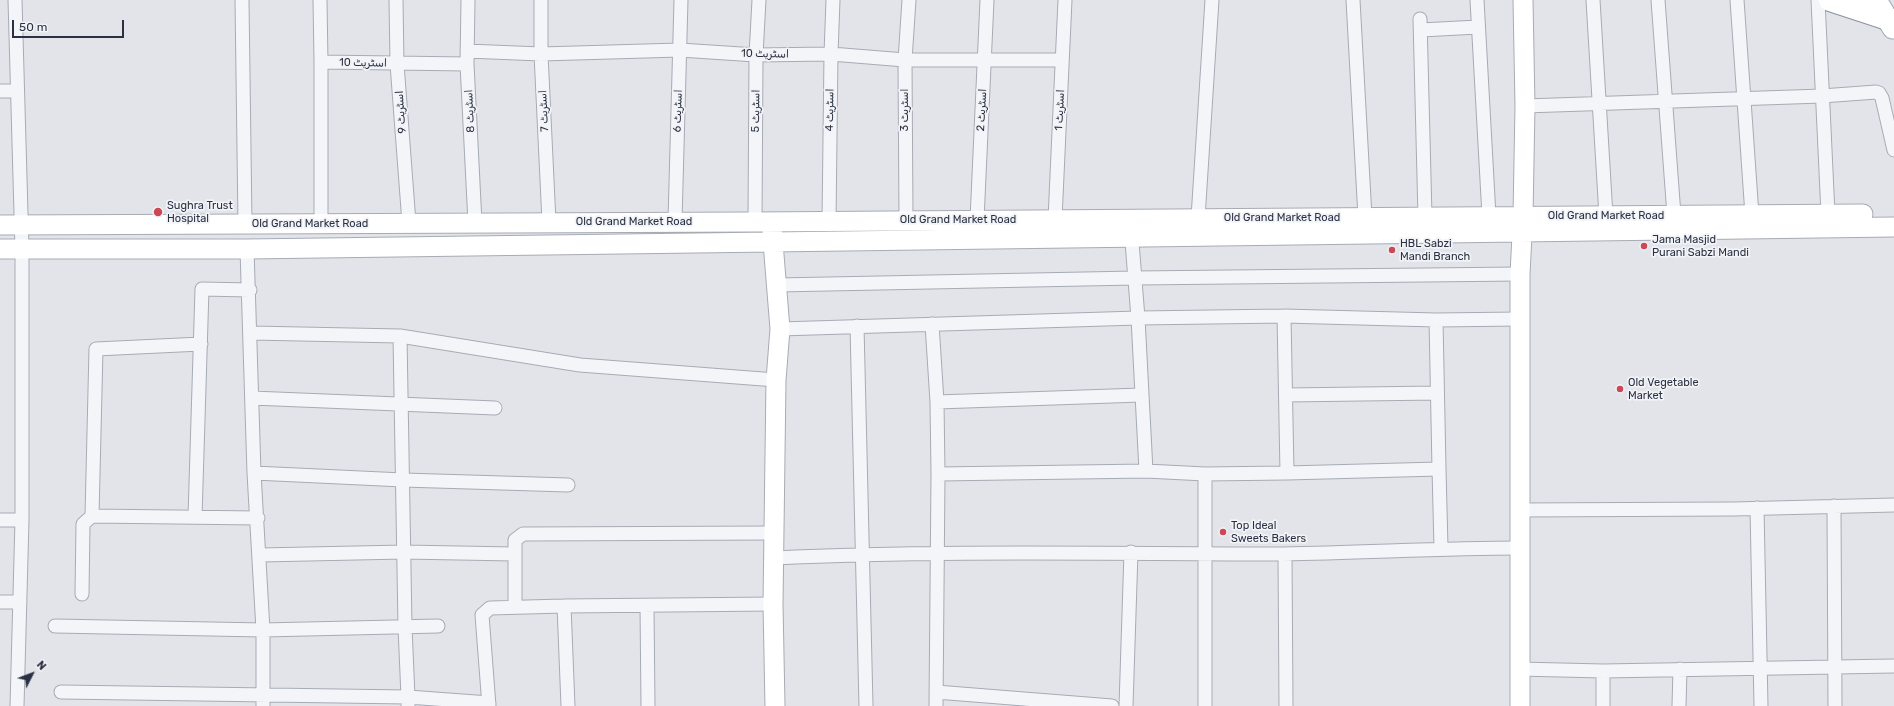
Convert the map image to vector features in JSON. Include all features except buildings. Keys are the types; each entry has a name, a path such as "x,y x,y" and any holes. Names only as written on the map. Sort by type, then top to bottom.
{"highway":[{"path":"1830,0 1888,17"}],"street":[{"path":"15,0 22,249 22,520 17,706"},
{"path":"242,0 245,224"},
{"path":"320,0 321,224"},
{"name":"اسٹریٹ 9","path":"396,0 397,64 409,223"},
{"name":"اسٹریٹ 8","path":"468,0 467,58 475,223"},
{"name":"اسٹریٹ 7","path":"541,0 541,54 549,222"},
{"name":"اسٹریٹ 6","path":"675,221 682,0"},
{"name":"اسٹریٹ 5","path":"759,0 756,55 763,222"},
{"name":"اسٹریٹ 4","path":"829,221 833,0"},
{"name":"اسٹریٹ 3","path":"906,220 905,60 909,0"},
{"name":"اسٹریٹ 2","path":"977,220 987,0"},
{"name":"اسٹریٹ 1","path":"1055,219 1065,0"},
{"path":"1198,218 1212,0"},
{"path":"1353,0 1365,217"},
{"path":"1477,0 1489,216"},
{"path":"1520,706 1520,274 1525,106 1523,0"},
{"path":"1594,0 1606,216"},
{"path":"1658,0 1674,215"},
{"path":"1737,0 1752,215"},
{"path":"1818,0 1828,214"},
{"path":"1425,217 1421,25 1478,27"},
{"name":"اسٹریٹ 10","path":"321,62 397,64 541,54 680,50 756,55 831,54 905,60 1062,60"},
{"path":"0,91 17,91"},
{"path":"1525,106 1822,96 1876,92 1879,93 1894,150"},
{"name":"Old Grand Market Road","path":"0,225 675,221 763,222 1055,219 1131,228 1198,218 1489,216 1522,224 1606,216 1894,214"},
{"path":"763,222 772,242 780,329 776,380 773,604 775,706"},
{"name":"Old Grand Market Road","path":"0,249 247,249 772,242 1131,228 1522,224 1894,227"},
{"path":"1131,228 1136,278 1146,471"},
{"path":"247,249 250,290 254,473 264,630 263,701"},
{"path":"777,285 1136,278 1520,274"},
{"path":"196,517 202,289 250,290"},
{"path":"780,329 1138,318 1284,316 1436,320 1520,319"},
{"path":"1284,316 1287,473"},
{"path":"1436,320 1441,548"},
{"path":"932,324 937,402 938,474 936,554 936,706"},
{"path":"857,326 866,706"},
{"path":"251,333 400,336 580,365 776,380"},
{"path":"400,336 405,626 408,702"},
{"path":"92,516 96,349 201,344"},
{"path":"1286,395 1437,393"},
{"path":"937,402 1142,395"},
{"path":"252,398 495,408"},
{"path":"938,474 1146,471 1206,474 1439,469"},
{"path":"254,473 403,480 568,485"},
{"path":"1205,706 1204,553 1206,474"},
{"path":"1519,510 1894,505"},
{"path":"1834,506 1835,706"},
{"path":"1757,508 1761,706"},
{"path":"82,594 83,524 92,516 258,518"},
{"path":"0,520 22,520"},
{"path":"515,607 515,540 523,534 774,533"},
{"path":"774,558 863,554 1131,552 1285,554 1441,548 1519,548"},
{"path":"260,555 404,552 514,554"},
{"path":"1126,706 1131,552"},
{"path":"1285,554 1286,706"},
{"path":"0,602 20,602"},
{"path":"60,692 263,701 408,702 489,705 482,615 490,608 773,604"},
{"path":"564,606 568,706"},
{"path":"647,606 648,706"},
{"path":"56,626 264,630 438,626"},
{"path":"1519,669 1603,671 1894,666"},
{"path":"1679,706 1680,670"},
{"path":"1603,671 1603,706"},
{"path":"936,692 1112,706"}],"place":[{"name":"Sughra Trust Hospital","path":"158,212"},
{"name":"Jama Masjid Purani Sabzi Mandi","path":"1644,246"},
{"name":"HBL Sabzi Mandi Branch","path":"1392,250"},
{"name":"Old Vegetable Market","path":"1620,389"},
{"name":"Top Ideal Sweets Bakers","path":"1223,532"}]}
